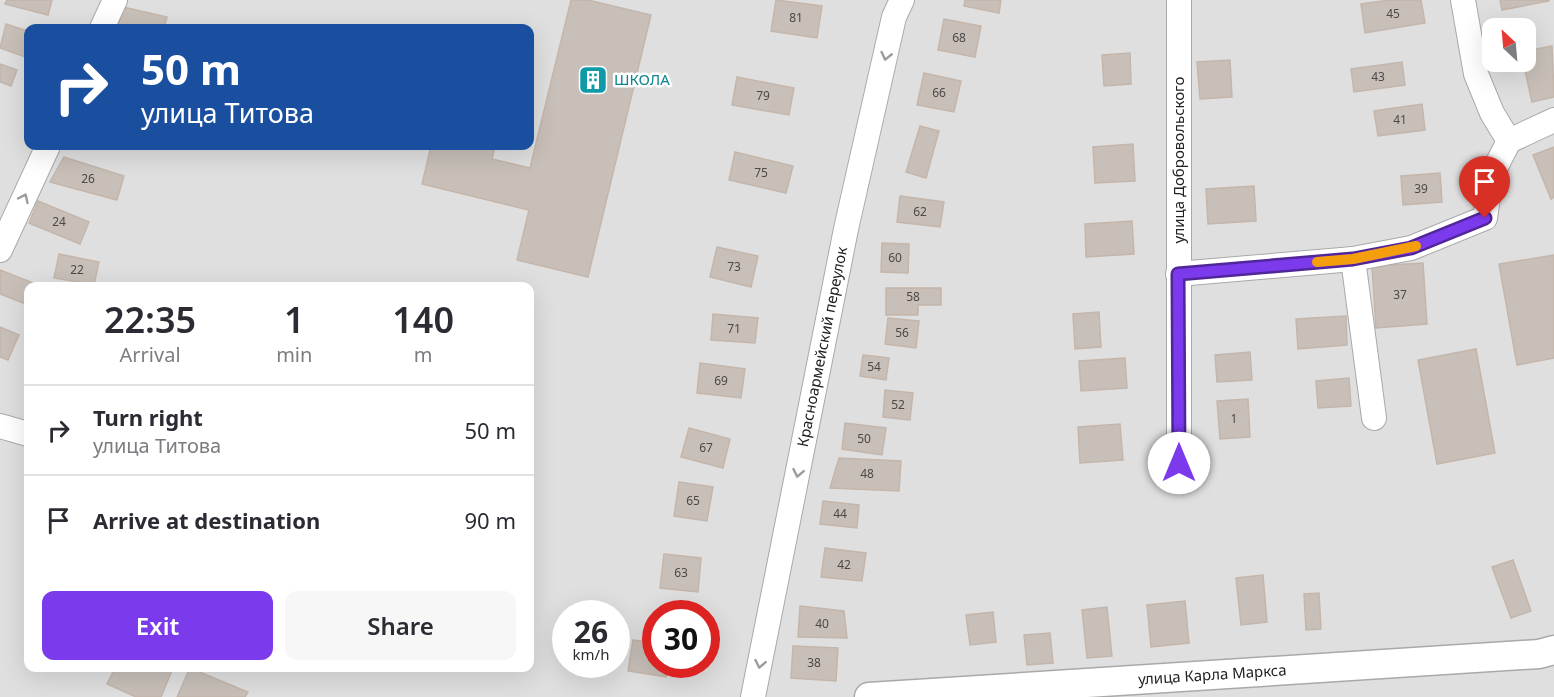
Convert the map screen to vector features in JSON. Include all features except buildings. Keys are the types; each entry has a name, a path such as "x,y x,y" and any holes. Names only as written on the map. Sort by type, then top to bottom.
{"street":[{"path":"104,24 115,0"},
{"name":"Красноармейский переулок","path":"753,697 846,229 894,17 902,0"},
{"name":"улица Добровольского","path":"1179,0 1179,463"},
{"path":"1463,0 1476,74 1492,113 1509,141"},
{"path":"1178,274 1353,259 1411,248 1485,218 1491,176 1509,141 1554,120"},
{"path":"0,250 46,150"},
{"path":"1353,259 1374,418"},
{"path":"0,426 24,433"},
{"name":"улица Карла Маркса","path":"869,697 1515,655 1554,650"}],"shaded area":[{"path":"0,0 1554,0 1554,697 0,697"}],"slow traffic":[{"path":"1317,262 1353,259 1416,246"}],"place":[{"name":"ШКОЛА","path":"593,80"}],"route":[{"path":"1179,463 1178,274 1353,259 1411,248 1485,218"}]}
